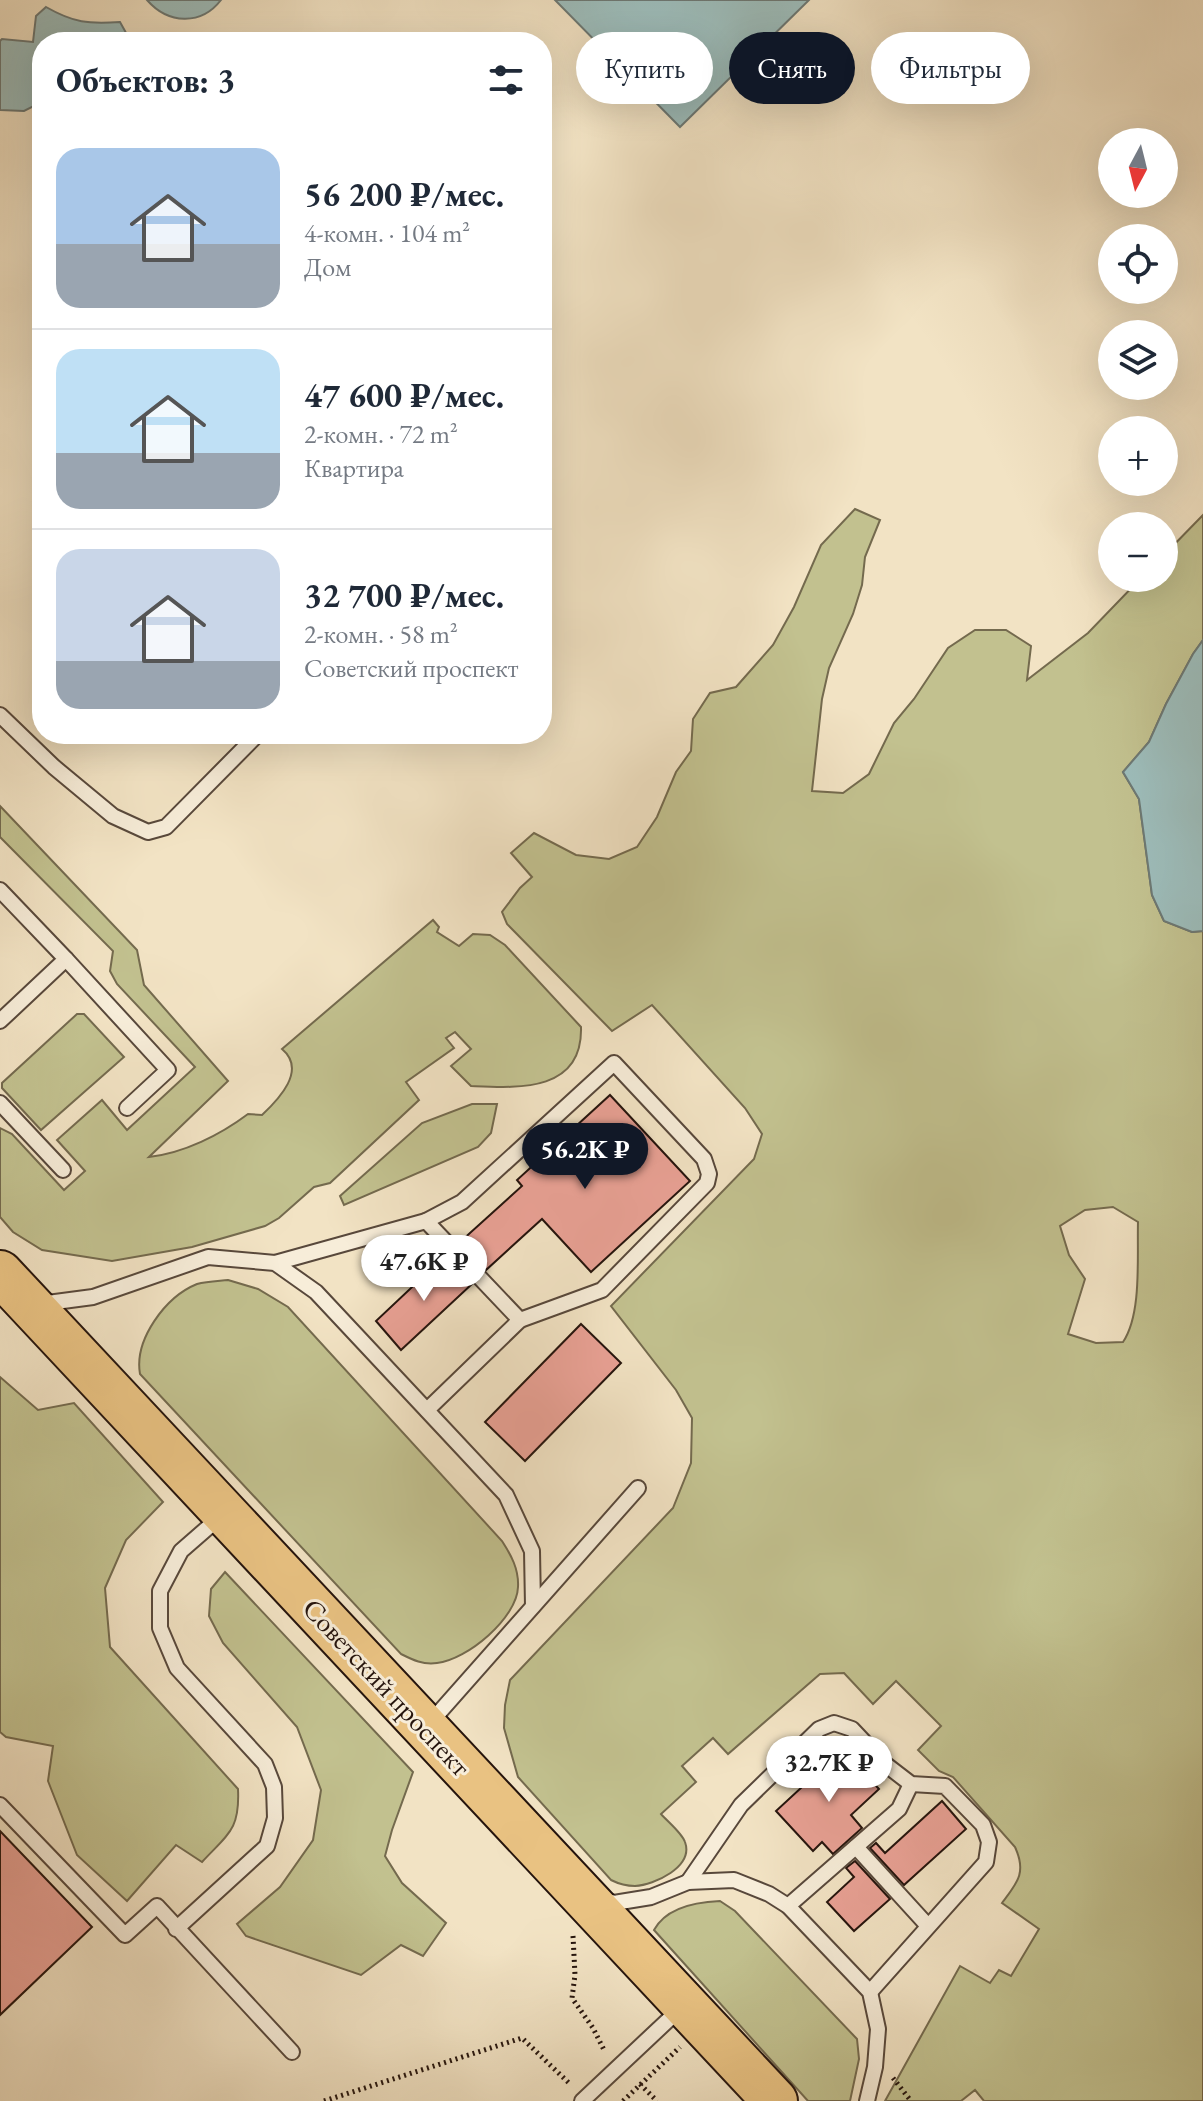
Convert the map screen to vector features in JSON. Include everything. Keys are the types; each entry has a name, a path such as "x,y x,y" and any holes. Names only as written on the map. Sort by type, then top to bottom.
{"main road":[{"name":"Советский проспект","path":"0,1273 426,1729 578,1914 700,2019 775,2101"}],"lane":[{"path":"0,715 54,767 113,816 148,832 166,827 248,744"},
{"path":"0,890 168,1070 127,1108"},
{"path":"2,1014 66,959"},
{"path":"29,1305 93,1297 208,1257 275,1263 426,1221 462,1202 614,1063 704,1159 709,1174 707,1183 602,1290 520,1320 427,1410"},
{"path":"0,1103 63,1170"},
{"path":"426,1221 520,1320"},
{"path":"275,1263 316,1292 506,1495 532,1551 533,1606"},
{"path":"426,1729 638,1488"},
{"path":"176,1929 267,1846 275,1818 274,1787 265,1764 177,1668 160,1628 160,1591 181,1551 224,1514"},
{"path":"688,1882 741,1805 819,1729 834,1723 852,1729 885,1764 911,1784 945,1786 983,1825 989,1842 986,1862 870,1992"},
{"path":"788,1906 899,1809 911,1784"},
{"path":"0,1805 125,1935 157,1906 292,2052"},
{"path":"856,1847 928,1926"},
{"path":"578,1914 614,1903 651,1897 688,1882 734,1880 769,1894 788,1906 870,1992 878,2029 875,2067 867,2101"},
{"path":"582,2101 700,2019"}],"path":[{"path":"578,1914 572,1998 606,2053 616,2043"},
{"path":"623,2101 679,2047 700,2019"},
{"path":"324,2101 522,2038 572,2085"},
{"path":"640,2084 657,2101"},
{"path":"894,2093 899,2085"}],"shaded area":[{"path":"855,509 880,520 865,557 862,585 853,614 829,668 822,699 812,791 843,793 869,774 894,723 948,648 975,630 1006,630 1031,646 1027,680 1088,633 1128,592 1178,592 1178,541 1203,515 1203,640 1166,704 1149,742 1123,772 1139,799 1152,895 1164,921 1192,932 1203,931 1203,2101 984,2101 975,2090 961,2101 885,2101 960,1966 990,1983 999,1970 1011,1976 1039,1929 1002,1903 1019,1877 1019,1856 1015,1847 953,1777 939,1771 918,1750 941,1726 896,1681 873,1704 844,1673 820,1674 728,1754 713,1738 682,1766 696,1782 661,1814 685,1842 684,1859 662,1878 635,1886 611,1880 518,1777 504,1728 510,1680 673,1508 691,1463 692,1418 676,1390 611,1306 754,1159 762,1134 745,1108 652,1005 612,1031 507,924 502,912 532,877 511,853 534,833 576,855 609,859 637,847 657,817 676,772 691,751 693,719 710,693 736,687 773,645 794,607 821,545","holes":["1113,1207 1138,1222 1138,1268 1133,1316 1123,1342 1096,1343 1068,1334 1085,1279 1069,1255 1060,1226 1085,1210"]},
{"path":"0,806 137,950 144,985 228,1081 149,1157 175,1152 201,1142 248,1114 262,1115 282,1093 291,1075 289,1057 282,1049 433,920 439,927 437,932 459,946 473,934 490,935 505,945 581,1027 579,1049 571,1064 559,1075 544,1082 527,1086 471,1086 451,1066 471,1049 455,1032 446,1038 454,1048 406,1082 419,1100 330,1183 314,1187 279,1218 265,1226 192,1247 112,1261 42,1250 13,1232 0,1217 0,1128 12,1134 64,1190 85,1171 57,1140 102,1100 127,1130 195,1067 117,984 110,971 113,951 0,837"},
{"path":"77,1014 84,1014 124,1057 41,1130 2,1088 2,1083"},
{"path":"472,1104 497,1104 491,1133 478,1147 344,1205 340,1196 422,1123"},
{"path":"228,1280 258,1289 288,1307 502,1541 517,1574 518,1587 509,1612 476,1646 437,1663 423,1663 401,1654 140,1374 142,1347 163,1309 197,1284"},
{"path":"0,1377 38,1410 74,1403 163,1502 126,1540 105,1588 110,1647 238,1789 234,1823 202,1862 176,1845 127,1901 77,1855 48,1781 53,1746 6,1737 0,1732"},
{"path":"225,1572 413,1772 385,1856 402,1883 446,1923 423,1956 401,1945 361,1975 246,1936 237,1924 280,1887 313,1840 321,1790 297,1727 223,1643 209,1616 211,1589"},
{"path":"720,1901 735,1911 857,2039 859,2059 850,2101 808,2101 654,1930 674,1911"}],"water":[{"path":"147,0 221,0 204,14 184,19 165,14"},
{"path":"555,0 809,0 776,32 729,32 729,79 713,95 713,32 586,32"},
{"path":"46,7 82,21 120,22 126,32 34,32 36,16"},
{"path":"2,39 32,42 32,107 24,111 0,110"},
{"path":"657,104 703,104 680,127"},
{"path":"1203,640 1203,931 1192,932 1164,921 1152,895 1139,799 1123,772 1149,742 1166,704"}],"building":[{"path":"610,1095 690,1181 591,1272 542,1219 486,1270 460,1242 522,1186 517,1180"},
{"path":"445,1256 472,1284 401,1350 376,1321"},
{"path":"581,1324 621,1363 525,1461 485,1422"},
{"path":"842,1750 879,1789 851,1815 862,1828 833,1854 822,1842 813,1851 776,1811"},
{"path":"942,1801 966,1829 904,1885 870,1848 876,1843 885,1853"},
{"path":"0,1831 92,1927 0,2015"},
{"path":"855,1861 890,1899 854,1931 827,1902 854,1877 846,1868"}]}
